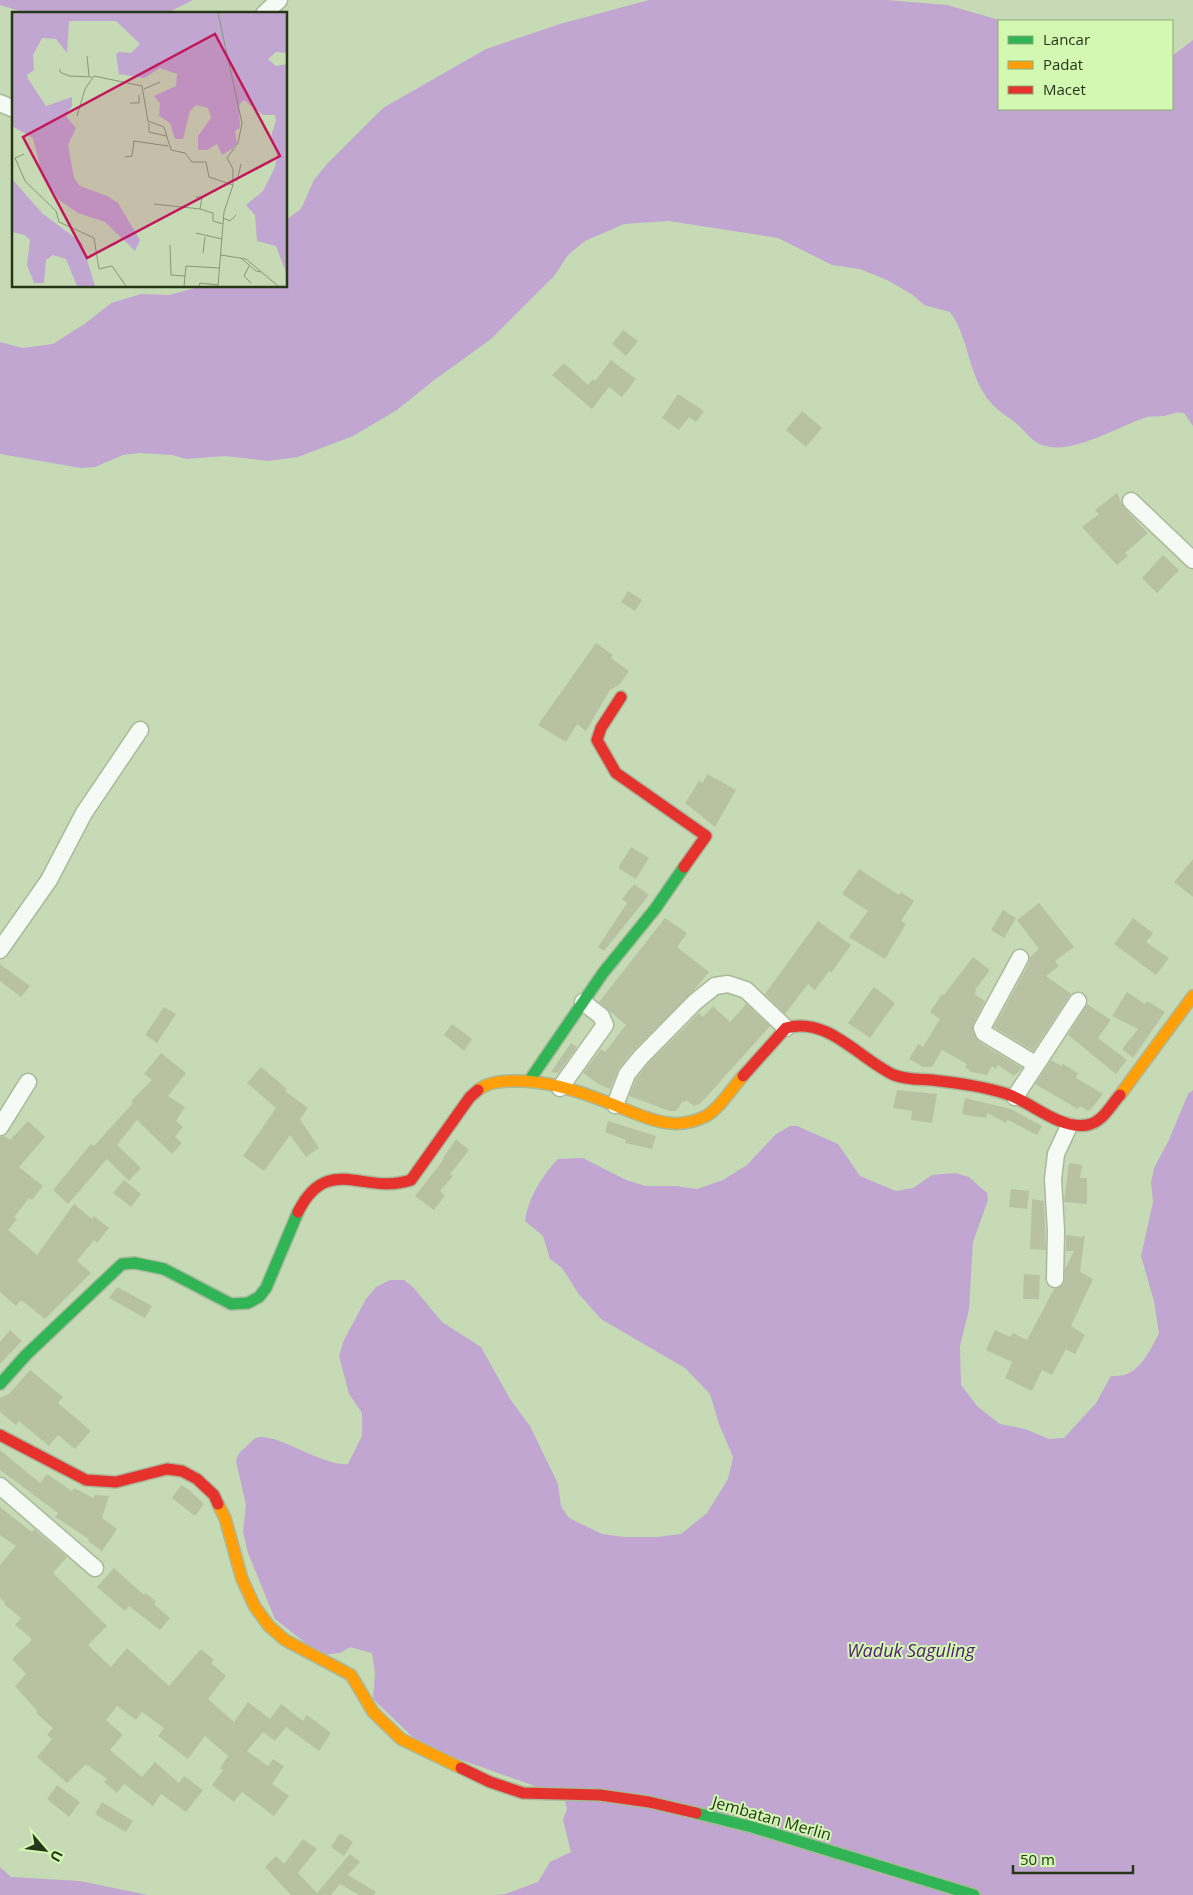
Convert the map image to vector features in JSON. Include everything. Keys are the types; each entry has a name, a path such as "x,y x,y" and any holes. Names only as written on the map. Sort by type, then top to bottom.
{"street":[{"path":"266,12 279,0"},
{"path":"0,103 12,108"},
{"path":"1131,501 1193,560"},
{"path":"529,1081 603,973 655,909 706,836 689,822 616,773 606,758 597,740 601,728 620,697"},
{"path":"0,950 49,880 84,813 140,730"},
{"path":"1020,958 982,1028 984,1033 1036,1064"},
{"path":"615,1105 627,1074 641,1057 695,1002 715,986 728,984 746,990 786,1028"},
{"path":"0,1384 26,1355 122,1264 132,1262 154,1266 231,1304 242,1305 254,1301 262,1294 270,1280 301,1206 310,1192 321,1183 343,1179 394,1186 402,1185 411,1180 470,1097 482,1087 508,1080 529,1081 560,1088 615,1105 657,1122 674,1124 692,1122 708,1115 786,1028 796,1024 807,1024 832,1035 875,1063 910,1080 951,1082 1015,1097 1055,1116 1069,1126 1085,1126 1096,1122 1130,1084 1193,996"},
{"path":"560,1088 605,1025 601,1016 583,1002"},
{"path":"1015,1097 1078,1002"},
{"path":"0,1127 28,1082"},
{"path":"1055,1278 1056,1231 1053,1179 1056,1154 1069,1126"},
{"name":"Jembatan Merlin","path":"0,1435 86,1480 105,1483 116,1482 166,1469 189,1474 214,1495 225,1518 242,1579 254,1607 269,1626 285,1640 351,1675 373,1712 401,1739 490,1782 523,1793 600,1795 649,1802 752,1828 974,1895"},
{"path":"0,1486 95,1568"}],"water":[{"path":"0,0 193,0 169,12 23,12 0,5"},
{"path":"649,0 887,0 947,5 1000,20 998,110 1173,110 1173,55 1193,40 1193,426 1184,413 1175,413 1147,417 1067,447 1042,445 1032,439 1016,423 995,407 984,393 973,370 957,323 950,312 924,305 913,295 887,280 860,269 832,265 778,238 669,221 624,224 585,241 568,255 554,276 491,339 397,410 353,436 298,457 268,461 225,456 186,459 172,455 139,453 123,455 95,467 81,468 0,454 0,342 23,348 53,344 86,323 111,303 141,294 169,295 195,288 288,288 288,219 301,209 314,180 327,164 383,108 486,49 560,24"},
{"name":"Waduk Saguling","path":"1193,1090 1193,1895 494,1895 505,1894 538,1882 550,1862 571,1852 563,1820 567,1809 565,1799 532,1785 422,1746 373,1699 375,1673 372,1653 350,1647 340,1653 321,1655 275,1619 248,1553 243,1532 246,1505 236,1461 240,1452 256,1438 264,1437 275,1440 325,1460 348,1464 362,1436 362,1413 349,1394 339,1356 344,1340 366,1299 376,1287 390,1280 404,1280 413,1287 442,1322 481,1347 510,1399 530,1426 558,1484 561,1506 569,1518 602,1534 624,1537 657,1537 681,1534 707,1513 728,1479 733,1457 719,1424 710,1394 685,1368 601,1319 578,1293 562,1268 550,1259 543,1236 525,1221 529,1204 537,1188 558,1159 583,1158 626,1180 646,1186 675,1186 697,1189 723,1180 747,1165 776,1134 790,1126 797,1126 838,1144 860,1176 896,1191 913,1188 932,1175 955,1173 969,1177 987,1193 988,1200 973,1242 969,1309 960,1346 961,1385 978,1407 1000,1424 1025,1429 1049,1439 1064,1438 1096,1403 1111,1376 1127,1374 1142,1362 1159,1333 1154,1301 1141,1256 1153,1202 1151,1183 1154,1168 1169,1140 1188,1094"},
{"path":"0,1867 11,1877 80,1881 148,1895 0,1895"}],"building":[{"path":"623,330 638,341 626,356 612,344"},
{"path":"611,360 636,379 622,397 609,387 592,409 552,375 564,363 588,385 593,379 595,381"},
{"path":"678,394 704,411 696,422 689,417 679,430 662,418"},
{"path":"802,411 822,428 806,447 786,430"},
{"path":"1117,493 1124,508 1148,533 1125,553 1128,556 1117,565 1082,527 1099,514 1095,510"},
{"path":"1163,555 1179,570 1157,593 1142,578"},
{"path":"628,591 642,600 635,611 621,602"},
{"path":"596,643 613,655 611,658 629,671 620,684 610,690 586,731 577,724 566,742 538,725"},
{"path":"707,774 736,790 715,827 685,803 699,781 703,783"},
{"path":"631,847 649,858 636,879 618,868"},
{"path":"1193,859 1193,897 1174,882"},
{"path":"859,869 899,895 901,892 914,901 901,921 906,924 885,959 849,937 868,911 842,894"},
{"path":"634,884 649,895 604,951 598,947 627,903 622,899"},
{"path":"1039,903 1074,947 1055,961 1059,966 1046,976 1071,994 1033,1051 994,1027 1029,963 1030,957 1039,949 1017,920"},
{"path":"1003,910 1016,918 1004,938 991,930"},
{"path":"665,918 687,933 677,947 709,972 694,990 633,1051 619,1068 610,1089 600,1085 583,1073 601,1049 605,1052 626,1025 599,1002"},
{"path":"1133,918 1153,933 1146,942 1169,958 1156,975 1114,944"},
{"path":"818,921 851,945 831,973 829,971 815,990 808,984 785,1014 765,994"},
{"path":"973,957 990,970 975,990 977,991 974,994 985,1001 973,1024 973,1032 979,1042 1022,1068 1014,1076 998,1065 996,1069 992,1066 987,1075 971,1072 965,1067 967,1064 942,1050 932,1067 923,1067 909,1059 918,1044 923,1047 940,1019 930,1012 942,994 944,995"},
{"path":"0,964 30,986 21,997 0,981"},
{"path":"874,987 895,1003 870,1038 848,1023"},
{"path":"1127,992 1145,1004 1147,1001 1165,1012 1133,1058 1122,1049 1138,1029 1112,1016"},
{"path":"746,1004 770,1026 700,1104 694,1106 686,1100 685,1102 683,1101 676,1111 670,1111 629,1096 636,1079 648,1064 699,1013 703,1017 713,1006 730,1022"},
{"path":"1087,1004 1111,1020 1098,1038 1127,1060 1116,1074 1068,1035"},
{"path":"164,1007 176,1014 157,1043 145,1035"},
{"path":"452,1024 472,1039 464,1051 444,1035"},
{"path":"571,1043 577,1047 558,1073 551,1072"},
{"path":"161,1053 186,1073 168,1096 185,1107 176,1121 183,1127 175,1137 182,1143 172,1154 137,1120 117,1145 141,1168 129,1181 107,1159 68,1204 53,1190 91,1144 94,1146 133,1103 131,1101 152,1080 144,1074"},
{"path":"1051,1060 1061,1066 1063,1064 1078,1073 1076,1078 1103,1094 1091,1109 1088,1111 1080,1106 1078,1109 1035,1084"},
{"path":"261,1067 287,1089 285,1091 308,1108 300,1119 319,1148 306,1157 290,1135 264,1171 243,1156 276,1108 247,1083"},
{"path":"897,1090 937,1094 932,1123 911,1120 912,1111 893,1108"},
{"path":"965,1098 1011,1109 1042,1126 1037,1135 1008,1120 1006,1123 987,1113 986,1118 965,1115 962,1113"},
{"path":"28,1121 45,1137 19,1167 43,1186 32,1200 29,1198 14,1217 17,1219 8,1230 37,1255 74,1204 92,1219 94,1216 109,1228 97,1243 94,1240 77,1261 91,1273 45,1319 21,1300 16,1306 0,1292 0,1137 4,1136 10,1140"},
{"path":"608,1121 656,1136 652,1149 625,1143 626,1140 605,1132"},
{"path":"456,1139 469,1150 450,1174 453,1176 440,1191 445,1195 434,1210 415,1196 444,1159"},
{"path":"1069,1163 1082,1165 1080,1178 1087,1178 1087,1204 1064,1202"},
{"path":"124,1180 141,1194 131,1207 113,1193"},
{"path":"1011,1189 1029,1191 1027,1209 1009,1207"},
{"path":"1032,1199 1044,1201 1046,1250 1030,1249"},
{"path":"1066,1235 1082,1237 1085,1235 1080,1272 1093,1279 1071,1326 1085,1335 1075,1354 1066,1349 1052,1375 1042,1370 1032,1391 1005,1378 1012,1362 986,1350 995,1330 1010,1337 1013,1333 1027,1340 1054,1289 1064,1284 1065,1269 1074,1251 1066,1251"},
{"path":"1024,1274 1040,1275 1039,1299 1023,1299"},
{"path":"117,1287 152,1306 145,1318 109,1298"},
{"path":"10,1330 22,1341 0,1364 0,1342"},
{"path":"30,1370 63,1397 58,1403 91,1431 75,1449 58,1435 49,1446 19,1421 16,1425 0,1412 0,1398 10,1393"},
{"path":"0,1450 40,1483 47,1474 72,1491 74,1488 93,1498 95,1495 109,1496 102,1518 117,1529 102,1551 88,1541 89,1539 55,1517 58,1513 0,1470"},
{"path":"181,1485 204,1504 195,1516 172,1498"},
{"path":"0,1507 32,1532 34,1529 67,1557 53,1573 107,1626 88,1645 111,1667 127,1648 169,1686 201,1649 214,1660 211,1663 226,1676 208,1699 234,1722 248,1702 270,1719 281,1704 303,1721 307,1715 331,1733 319,1751 286,1727 275,1741 263,1732 247,1751 268,1766 273,1759 284,1766 272,1784 289,1796 274,1816 242,1792 234,1802 212,1785 223,1770 220,1768 228,1756 205,1736 188,1759 158,1736 164,1728 142,1712 136,1720 117,1706 106,1720 123,1735 110,1750 142,1777 155,1762 179,1783 184,1776 203,1790 186,1812 161,1794 153,1806 124,1784 117,1793 104,1782 107,1779 86,1764 67,1783 37,1757 52,1739 47,1735 53,1728 36,1713 38,1712 15,1686 26,1674 12,1659 31,1641 31,1638 15,1625 21,1618 4,1604 5,1602 0,1598 0,1565 16,1546 0,1535"},
{"path":"114,1568 144,1595 145,1593 156,1601 154,1604 170,1618 160,1630 129,1606 125,1611 97,1587"},
{"path":"57,1785 80,1802 69,1817 47,1799"},
{"path":"102,1802 133,1821 126,1832 95,1814"},
{"path":"340,1833 353,1842 344,1856 331,1847"},
{"path":"303,1839 317,1849 298,1873 317,1893 350,1854 360,1862 348,1875 376,1892 374,1895 359,1895 340,1884 331,1895 291,1895 265,1867 276,1856 284,1864"}],"traffic: fast":[{"path":"529,1081 603,973 655,909 684,867"},
{"path":"0,1384 26,1355 122,1264 135,1263 164,1269 231,1304 248,1303 259,1297 266,1288 298,1212"},
{"path":"696,1813 752,1827 974,1895"}],"traffic: slow":[{"path":"1120,1095 1193,996"},
{"path":"478,1090 482,1087 504,1081 537,1082 560,1086 582,1093 654,1120 680,1123 693,1121 711,1113 743,1076"},
{"path":"218,1504 225,1518 242,1579 255,1607 269,1626 285,1640 351,1675 373,1712 401,1739 461,1768"}],"traffic: jam":[{"path":"621,697 601,728 597,740 616,773 706,836 684,867"},
{"path":"743,1076 786,1028 801,1026 816,1028 829,1033 881,1068 899,1077 932,1080 998,1091 1066,1123 1087,1125 1098,1121 1120,1095"},
{"path":"298,1212 310,1194 322,1184 335,1180 394,1184 411,1180 470,1097 478,1090"},
{"path":"0,1435 86,1480 116,1482 167,1469 182,1471 197,1479 214,1495 218,1504"},
{"path":"461,1768 490,1782 523,1793 600,1795 649,1802 696,1813"}]}
